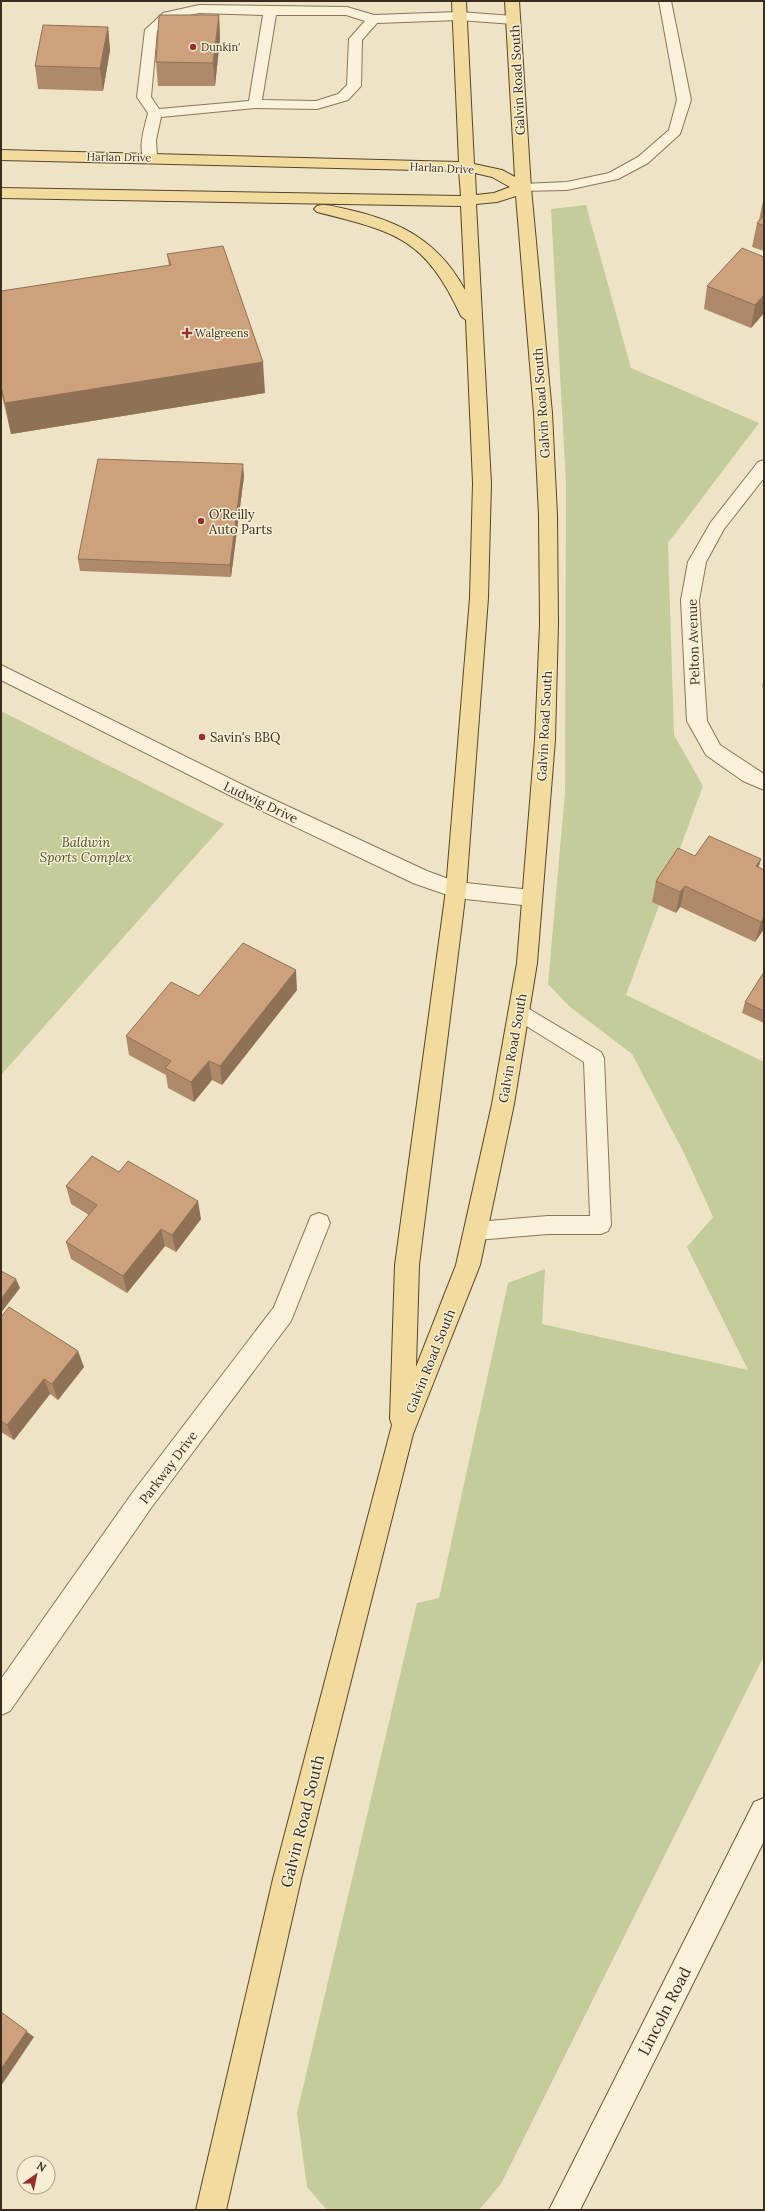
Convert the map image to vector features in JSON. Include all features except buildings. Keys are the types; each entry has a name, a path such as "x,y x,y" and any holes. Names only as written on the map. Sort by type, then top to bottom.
{"main road":[{"name":"Galvin Road South","path":"401,1434 407,1265 456,890 479,598 482,483 459,1"},
{"name":"Galvin Road South","path":"211,2210 287,1880 401,1434 468,1265 503,1104 527,963 544,740 549,624 548,538 543,412 523,188 512,1"},
{"name":"Harlan Drive","path":"1,155 466,167 497,173 523,188"},
{"path":"1,193 468,201 497,197 523,188"},
{"path":"228,198 307,206 346,214 399,231 423,246 443,266 455,285 474,328"}],"street":[{"name":"Pelton Avenue","path":"764,466 717,526 697,562 690,600 697,721 713,750 750,776 764,783"},
{"name":"Ludwig Drive","path":"1,672 248,796 420,877 456,890 532,898"},
{"name":"Parkway Drive","path":"1,1702 142,1500 283,1313 319,1223"},
{"name":"Lincoln Road","path":"564,2210 764,1812"}],"lane":[{"path":"523,188 567,186 613,176 643,160 675,131 684,100 665,1"},
{"path":"150,158 149,140 154,113 144,97 151,30 168,16 199,9 346,11 373,19 459,16 513,20"},
{"path":"255,104 270,11"},
{"path":"154,113 255,104 317,105 343,97 354,86 356,39 373,19"},
{"path":"476,1231 548,1225 601,1225 594,1058 519,1011"}],"green space":[{"path":"586,205 631,368 759,423 668,543 674,735 703,786 626,995 764,1062 764,1656 501,2184 479,2210 327,2210 307,2187 297,2113 417,1603 439,1598 508,1283 545,1269 542,1324 748,1370 687,1247 713,1217 684,1153 632,1054 569,1006 548,984 565,792 566,483 551,209"},
{"name":"Baldwin Sports Complex","path":"1,711 224,824 1,1075"}],"place":[{"name":"Dunkin'","path":"193,47"},
{"name":"Walgreens","path":"187,333"},
{"name":"O'Reilly Auto Parts","path":"201,521"},
{"name":"Savin's BBQ","path":"202,737"}]}
